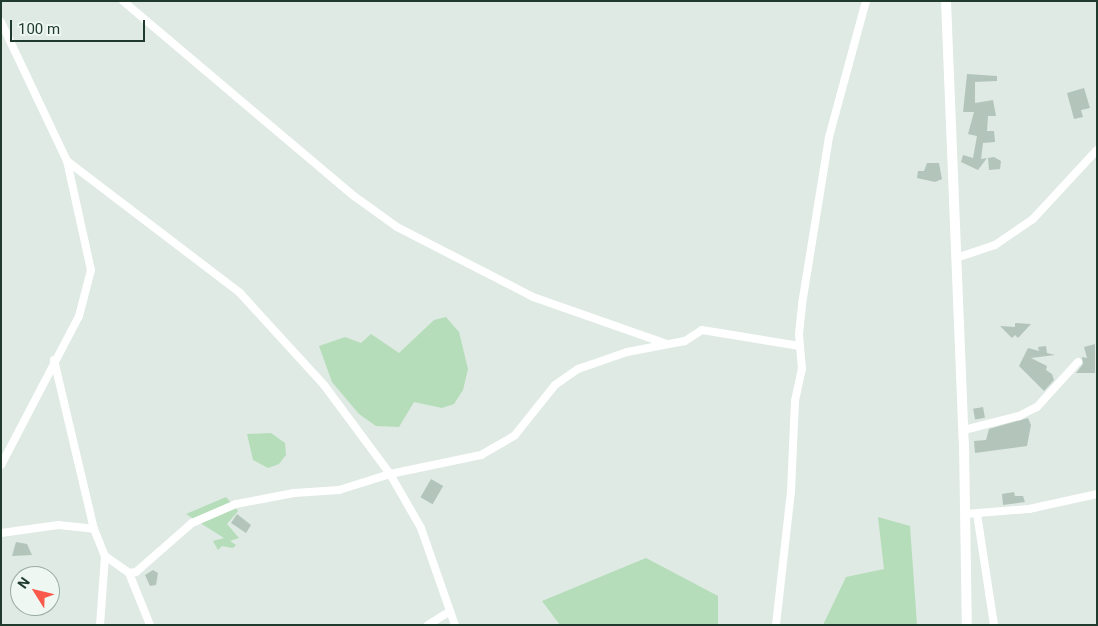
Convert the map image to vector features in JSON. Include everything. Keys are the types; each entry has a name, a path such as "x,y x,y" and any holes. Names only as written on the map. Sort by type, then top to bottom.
{"street":[{"path":"123,1 354,196 397,227 533,297 664,343"},
{"path":"776,625 791,492 795,401 802,369 800,346 802,304 825,160 866,1"},
{"path":"946,1 964,430 967,625"},
{"path":"1,22 67,161 91,270 79,316 54,360 1,465"},
{"path":"956,258 981,252 1033,219 1097,150"},
{"path":"67,161 240,293 324,385 390,474 422,528 455,625"},
{"path":"129,573 153,561 192,522 236,504 294,493 339,490 390,474 480,455 500,446 555,384 578,369 664,343 685,341 702,330 800,346"},
{"path":"54,360 94,528 105,556 100,625"},
{"path":"964,430 1019,416 1036,407 1078,362"},
{"path":"965,514 1029,509 1097,494"},
{"path":"977,514 994,625"},
{"path":"1,533 58,525 94,528"},
{"path":"105,556 129,573 150,625"},
{"path":"428,625 450,611"}],"green space":[{"path":"446,317 459,332 468,369 463,390 454,404 442,408 414,402 399,427 376,426 359,414 332,382 319,346 345,337 361,343 371,334 399,353 434,320"},
{"path":"271,433 285,443 286,455 279,464 268,468 253,460 247,434"},
{"path":"226,497 238,511 227,524 239,538 230,541 236,545 233,548 222,546 218,550 213,541 224,538 186,514"},
{"path":"878,517 910,526 917,625 823,625 846,577 884,569"},
{"path":"646,558 718,596 718,625 560,625 542,601"}],"building":[{"path":"967,74 997,76 997,81 975,82 975,103 993,100 996,116 988,116 987,131 994,131 995,142 983,143 981,159 987,158 978,170 961,162 963,155 973,158 977,136 968,134 974,112 963,112"},
{"path":"1084,88 1090,108 1081,110 1083,117 1074,119 1067,93"},
{"path":"994,157 1001,161 1000,169 989,170 988,158"},
{"path":"927,163 939,163 942,179 935,182 917,178 918,171 924,171"},
{"path":"1015,323 1031,324 1018,338 1015,335 1012,338 1000,326 1015,327"},
{"path":"1095,344 1095,373 1076,373 1083,364 1082,357 1087,358 1084,347"},
{"path":"1046,346 1047,353 1055,355 1031,358 1047,366 1046,370 1052,374 1054,380 1044,391 1019,366 1028,348 1039,351 1038,347"},
{"path":"983,407 985,418 975,420 973,409"},
{"path":"1028,418 1031,425 1027,446 975,453 974,441 986,440 989,429"},
{"path":"431,479 443,486 433,504 420,497"},
{"path":"1014,492 1015,496 1023,496 1025,502 1003,505 1002,494"},
{"path":"237,514 251,525 246,533 231,523"},
{"path":"16,542 27,544 32,555 12,556"},
{"path":"153,570 158,573 156,585 150,586 145,575"}]}
